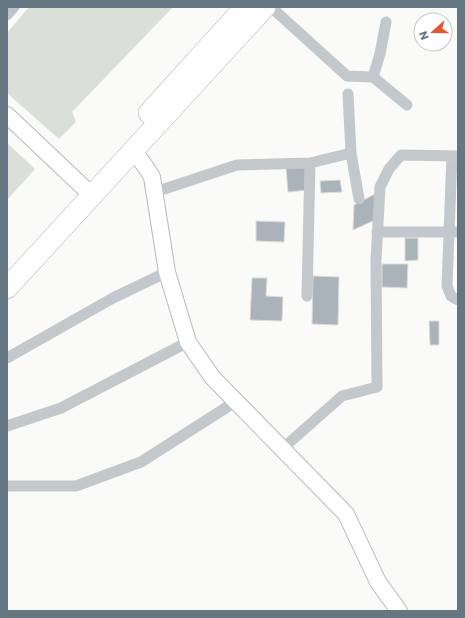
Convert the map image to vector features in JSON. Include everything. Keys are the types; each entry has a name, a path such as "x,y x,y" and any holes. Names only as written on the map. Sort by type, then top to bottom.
{"highway":[{"path":"7,288 245,7"},
{"path":"7,268 87,192 134,151 265,7"}],"street":[{"path":"270,7 347,76 373,77 407,105"},
{"path":"373,77 380,54 386,22"},
{"path":"348,94 351,153 359,199"},
{"path":"7,115 87,192"},
{"path":"134,151 146,166 152,177 167,272 188,342 212,377 346,514 378,582 399,611"},
{"path":"155,192 237,165 310,162 351,153"},
{"path":"282,449 342,396 377,387 377,232 380,187 388,169 401,155 455,156 453,232 447,286 451,296 458,300"},
{"path":"307,296 310,162"},
{"path":"377,232 453,232"},
{"path":"7,358 113,298 167,272"},
{"path":"7,426 61,408 188,342"},
{"path":"7,486 76,486 141,462 235,402"}],"shaded area":[{"path":"29,7 173,7 72,112 76,122 59,139 7,93 7,33"},
{"path":"7,143 35,169 7,200"}],"building":[{"path":"306,166 309,190 288,192 286,168"},
{"path":"340,180 342,192 321,193 320,181"},
{"path":"377,193 377,219 353,230 354,205"},
{"path":"256,221 285,222 284,242 256,241"},
{"path":"405,238 418,238 418,260 405,261"},
{"path":"382,264 408,264 407,288 382,287"},
{"path":"313,276 339,277 338,325 312,324"},
{"path":"252,278 267,278 266,296 283,297 282,321 250,320"},
{"path":"429,321 439,321 439,345 430,345"}],"waterway":[{"path":"7,15 14,7"}]}
